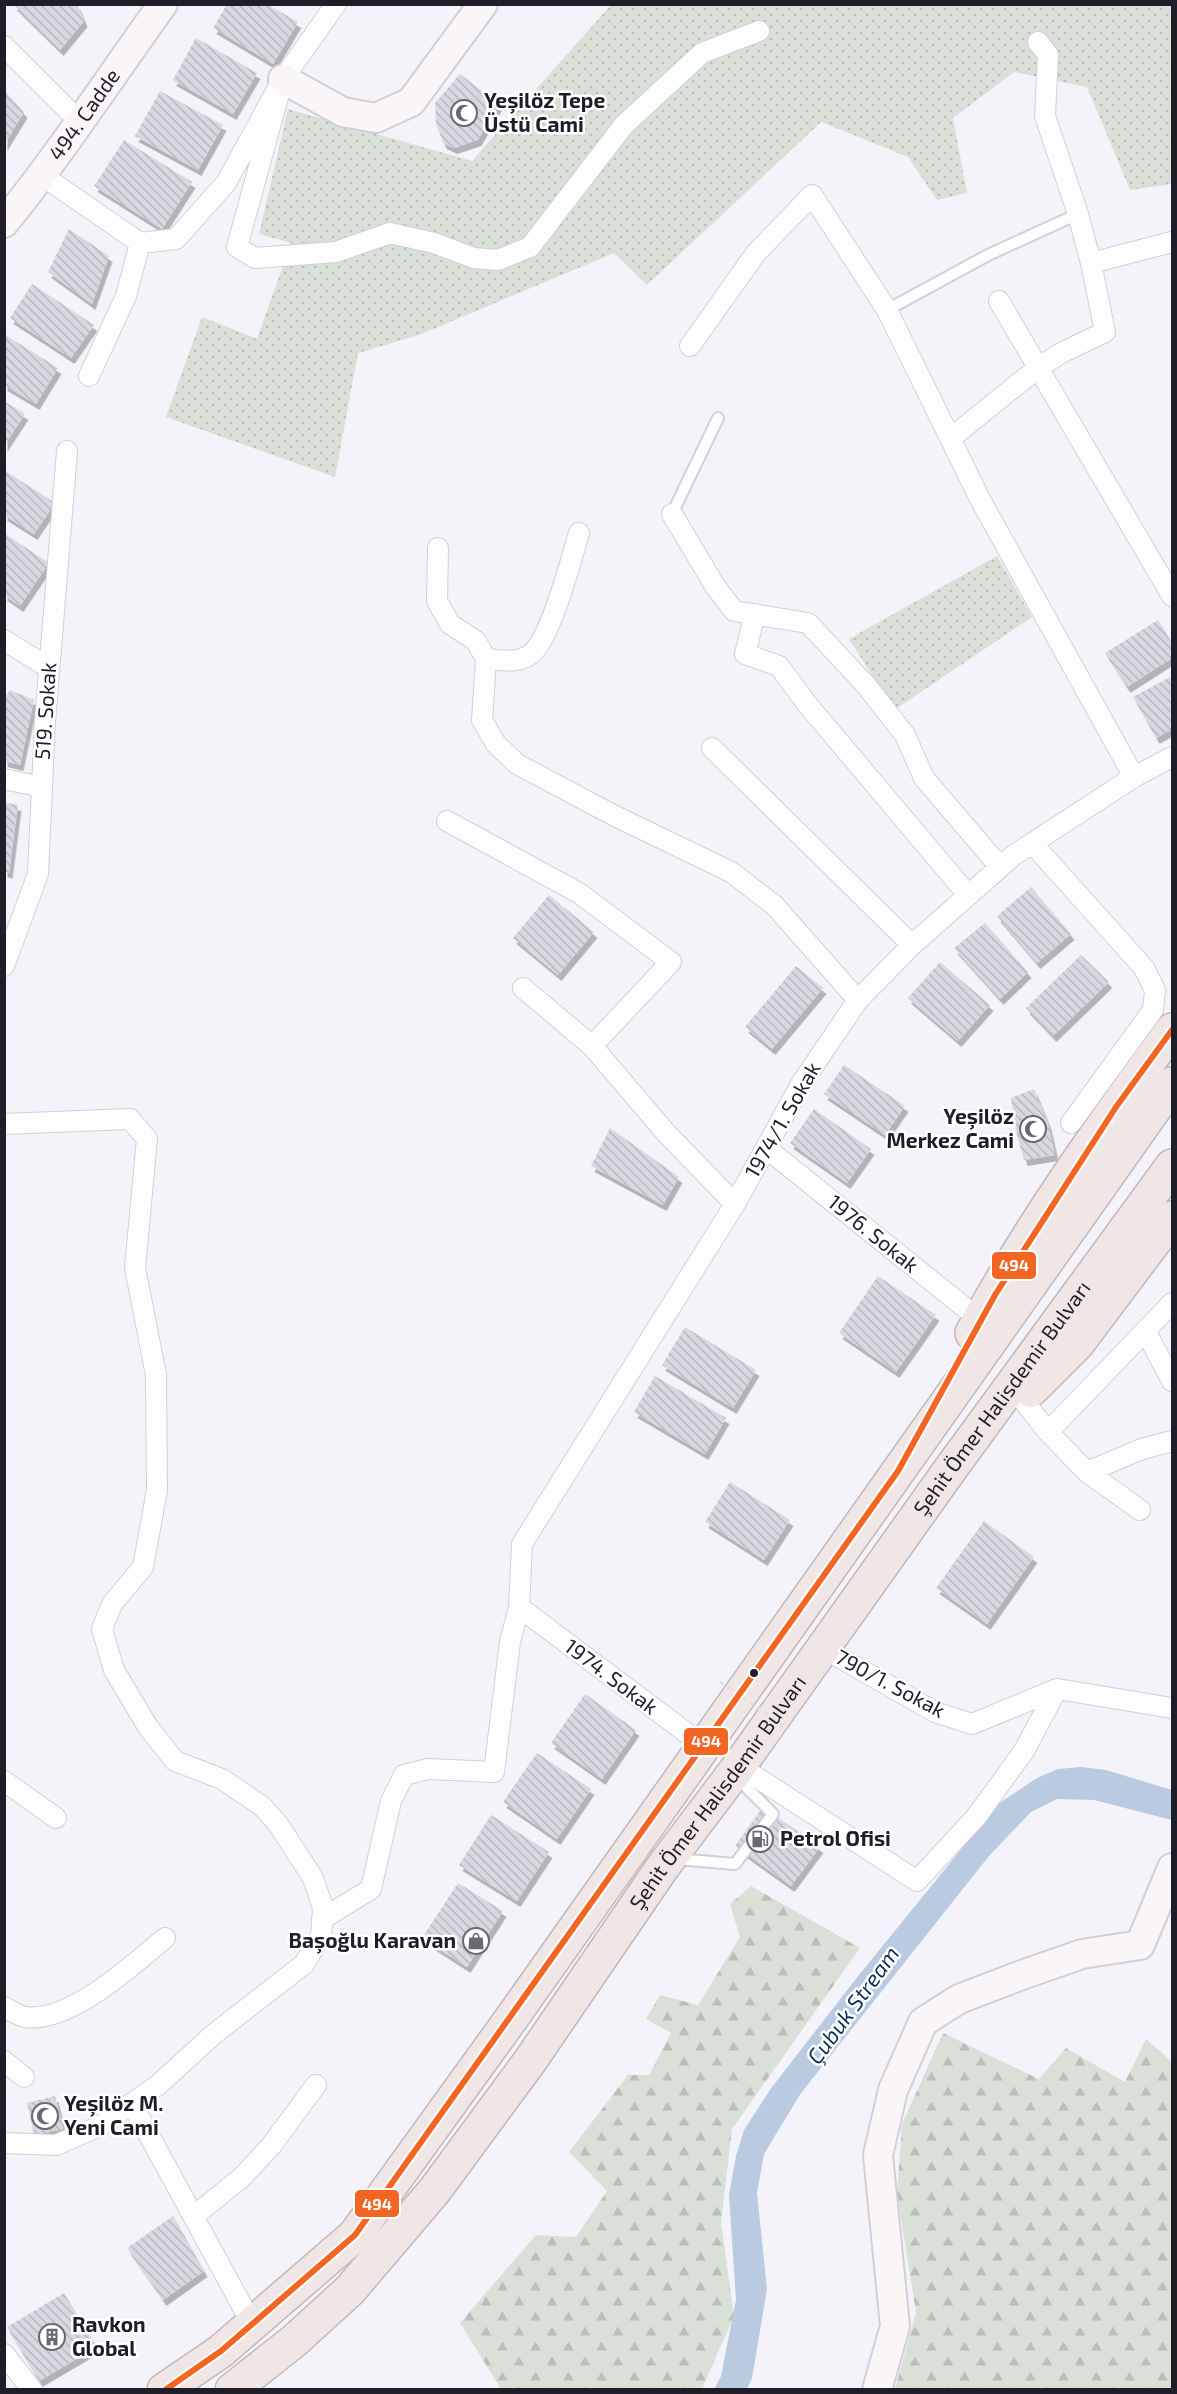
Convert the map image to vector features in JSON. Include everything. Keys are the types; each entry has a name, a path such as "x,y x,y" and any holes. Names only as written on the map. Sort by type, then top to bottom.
{"highway":[{"name":"Şehit Ömer Halisdemir Bulvarı","path":"898,1471 980,1319 1116,1107 1173,1030"},
{"name":"Şehit Ömer Halisdemir Bulvarı","path":"164,2390 221,2351 355,2235 1173,1084"},
{"name":"Şehit Ömer Halisdemir Bulvarı","path":"232,2390 263,2379 350,2290 435,2190 530,2061 670,1858 737,1770 949,1472 1173,1166"},
{"path":"949,1472 1078,1342 1173,1218"}],"street":[{"name":"494. Cadde","path":"4,223 43,176 79,121 163,4"},
{"path":"43,176 140,243 176,239 226,183 283,79 336,4"},
{"path":"283,79 343,112 376,118 411,102 483,4"},
{"path":"283,79 237,246 255,258 336,252 390,234 434,243 474,258 498,260 530,247 624,125 702,53 759,31"},
{"path":"951,438 1039,367 1061,353 1105,332 1078,214 1045,117 1048,56 1038,42"},
{"path":"4,46 79,121"},
{"path":"690,346 756,253 812,195 887,310 981,501 1134,777"},
{"path":"1091,263 1173,242"},
{"path":"89,376 126,296 140,243"},
{"path":"999,301 1102,480 1173,596"},
{"name":"519. Sokak","path":"4,966 38,874 49,668 67,451"},
{"path":"672,514 715,586 734,611 808,622 865,684 905,735 924,778 1000,867"},
{"path":"486,659 517,660 532,653 552,619 579,533"},
{"path":"438,548 436,601 450,624 476,641 486,659 482,720 496,744 517,764 615,816 731,872 774,905 858,1000"},
{"path":"755,614 745,654 779,666 807,704 968,895"},
{"path":"4,640 49,668"},
{"path":"711,748 912,945"},
{"name":"1974/1. Sokak","path":"519,1607 522,1544 735,1204 801,1084 858,1000 912,945 1000,867 1032,843 1134,777 1173,757"},
{"path":"4,779 42,787"},
{"path":"447,821 579,893 671,962 592,1046"},
{"path":"1032,843 1144,968 1155,990 1153,1010 1071,1123"},
{"path":"523,988 592,1046 667,1134 735,1204"},
{"path":"4,1124 130,1119 147,1139 135,1268 156,1375 157,1490 143,1568 112,1604 102,1629 114,1670 148,1727 175,1761 222,1779 263,1807 278,1824 313,1878 323,1908 321,1936 304,1964 214,2034 158,2085 100,2126 56,2145 4,2143"},
{"name":"1976. Sokak","path":"766,1148 980,1319"},
{"path":"1048,1432 1173,1303"},
{"path":"1146,1332 1173,1381"},
{"path":"1022,1399 1048,1432 1087,1472 1140,1510"},
{"path":"1087,1472 1143,1449 1173,1441"},
{"path":"322,1919 371,1889 391,1801 404,1775 428,1769 494,1772 510,1642 519,1607"},
{"name":"1974. Sokak","path":"519,1607 704,1746"},
{"name":"790/1. Sokak","path":"823,1648 935,1712 972,1724 1058,1689"},
{"path":"737,1770 917,1881 976,1817 1024,1751 1058,1689 1173,1708"},
{"path":"4,1781 56,1818"},
{"path":"877,2389 895,2326 878,2156 893,2090 923,2022 959,1999 1020,1976 1082,1954 1140,1945 1173,1868"},
{"path":"4,2007 25,2017 58,2013 111,1982 165,1938"},
{"path":"4,2061 24,2077"},
{"path":"194,2216 242,2178 271,2146 316,2085"},
{"path":"132,2104 252,2324"},
{"path":"4,2354 32,2390"}],"lane":[{"path":"887,310 988,255 1078,214"},
{"path":"672,514 718,418"},
{"path":"670,1858 735,1864 773,1814 737,1770"}],"path":[{"path":"720,1682 784,1726"}],"green space":[{"path":"611,5 1172,5 1172,184 1130,190 1087,87 1014,72 953,118 967,193 937,200 908,157 821,122 647,285 614,253 419,335 358,353 335,477 166,417 202,317 257,339 291,243 259,234 288,109 472,161"},
{"path":"997,556 1032,617 894,710 849,639"},
{"path":"751,1886 860,1948 732,2129 721,2222 734,2316 702,2389 501,2389 460,2323 536,2235 576,2237 607,2191 569,2152 628,2075 649,2075 671,2033 646,2019 660,1995 698,2005 740,1937 730,1904"},
{"path":"943,2033 1039,2079 1066,2048 1125,2082 1146,2039 1172,2062 1172,2389 895,2389 916,2312 897,2194 902,2124"}],"water":[{"name":"Çubuk Stream","path":"1081,1767 1106,1770 1172,1790 1172,1820 1094,1800 1057,1799 1031,1812 989,1856 801,2093 764,2154 757,2193 767,2289 752,2378 747,2389 714,2390 721,2376 736,2300 729,2195 736,2156 744,2130 772,2087 859,1975 998,1804 1037,1778 1058,1769"}],"building":[{"path":"13,4 77,4 84,21 60,50"},
{"path":"227,4 267,4 298,22 273,64 213,28"},
{"path":"196,38 257,73 233,114 173,80"},
{"name":"Yeşilöz Tepe Üstü Cami","path":"460,74 499,104 478,140 454,148 443,143 436,123 435,103"},
{"path":"4,90 24,112 4,145"},
{"path":"160,91 223,125 198,170 135,136"},
{"path":"124,140 192,182 162,229 94,186"},
{"path":"69,229 109,256 92,304 48,272"},
{"path":"32,284 94,325 71,358 10,318"},
{"path":"4,334 58,368 36,404 4,385"},
{"path":"4,401 25,414 4,446"},
{"path":"4,470 55,503 34,534 4,515"},
{"path":"4,533 49,563 20,606 4,595"},
{"path":"1158,620 1172,643 1172,658 1127,687 1105,653"},
{"path":"1172,676 1172,729 1156,738 1133,697"},
{"path":"10,690 34,700 20,765 4,761 4,699"},
{"path":"4,802 18,805 9,873 4,871"},
{"path":"1031,887 1071,934 1037,963 997,916"},
{"path":"549,895 594,932 558,975 513,938"},
{"path":"985,923 1028,972 1000,999 954,948"},
{"path":"1081,955 1109,982 1053,1036 1026,1008"},
{"path":"940,962 990,1005 958,1041 908,998"},
{"path":"796,966 823,988 772,1049 745,1027"},
{"path":"844,1065 905,1106 885,1135 824,1094"},
{"name":"Yeşilöz Merkez Cami","path":"1034,1089 1048,1124 1055,1155 1024,1160 1011,1098"},
{"path":"814,1109 871,1149 847,1183 790,1143"},
{"path":"610,1128 679,1177 663,1205 591,1166"},
{"path":"878,1276 936,1315 896,1372 839,1333"},
{"path":"685,1327 756,1370 733,1408 662,1365"},
{"path":"655,1376 726,1418 705,1454 634,1412"},
{"path":"730,1482 790,1520 764,1560 705,1522"},
{"path":"984,1521 1034,1557 987,1624 936,1588"},
{"path":"585,1694 636,1730 602,1779 551,1743"},
{"path":"537,1753 591,1789 557,1839 503,1802"},
{"path":"763,1807 820,1847 791,1886 735,1846"},
{"path":"491,1815 549,1852 517,1901 459,1865"},
{"path":"458,1883 503,1911 467,1967 422,1938"},
{"name":"Yeşilöz M. Yeni Cami","path":"55,2096 63,2129 34,2135 27,2103"},
{"path":"173,2216 204,2271 163,2300 127,2248"},
{"name":"Ravkon Global","path":"64,2293 97,2347 39,2381 7,2327"}],"transit line":[{"name":"494","path":"165,2390 221,2351 355,2235 898,1471 995,1295 1116,1107 1172,1030"}],"place":[{"name":"Yeşilöz Tepe Üstü Cami","path":"464,113"},
{"name":"Yeşilöz Merkez Cami","path":"1033,1129"},
{"name":"Petrol Ofisi","path":"760,1839"},
{"name":"Başoğlu Karavan","path":"476,1941"},
{"name":"Yeşilöz M. Yeni Cami","path":"45,2116"},
{"name":"Ravkon Global","path":"52,2337"}]}
